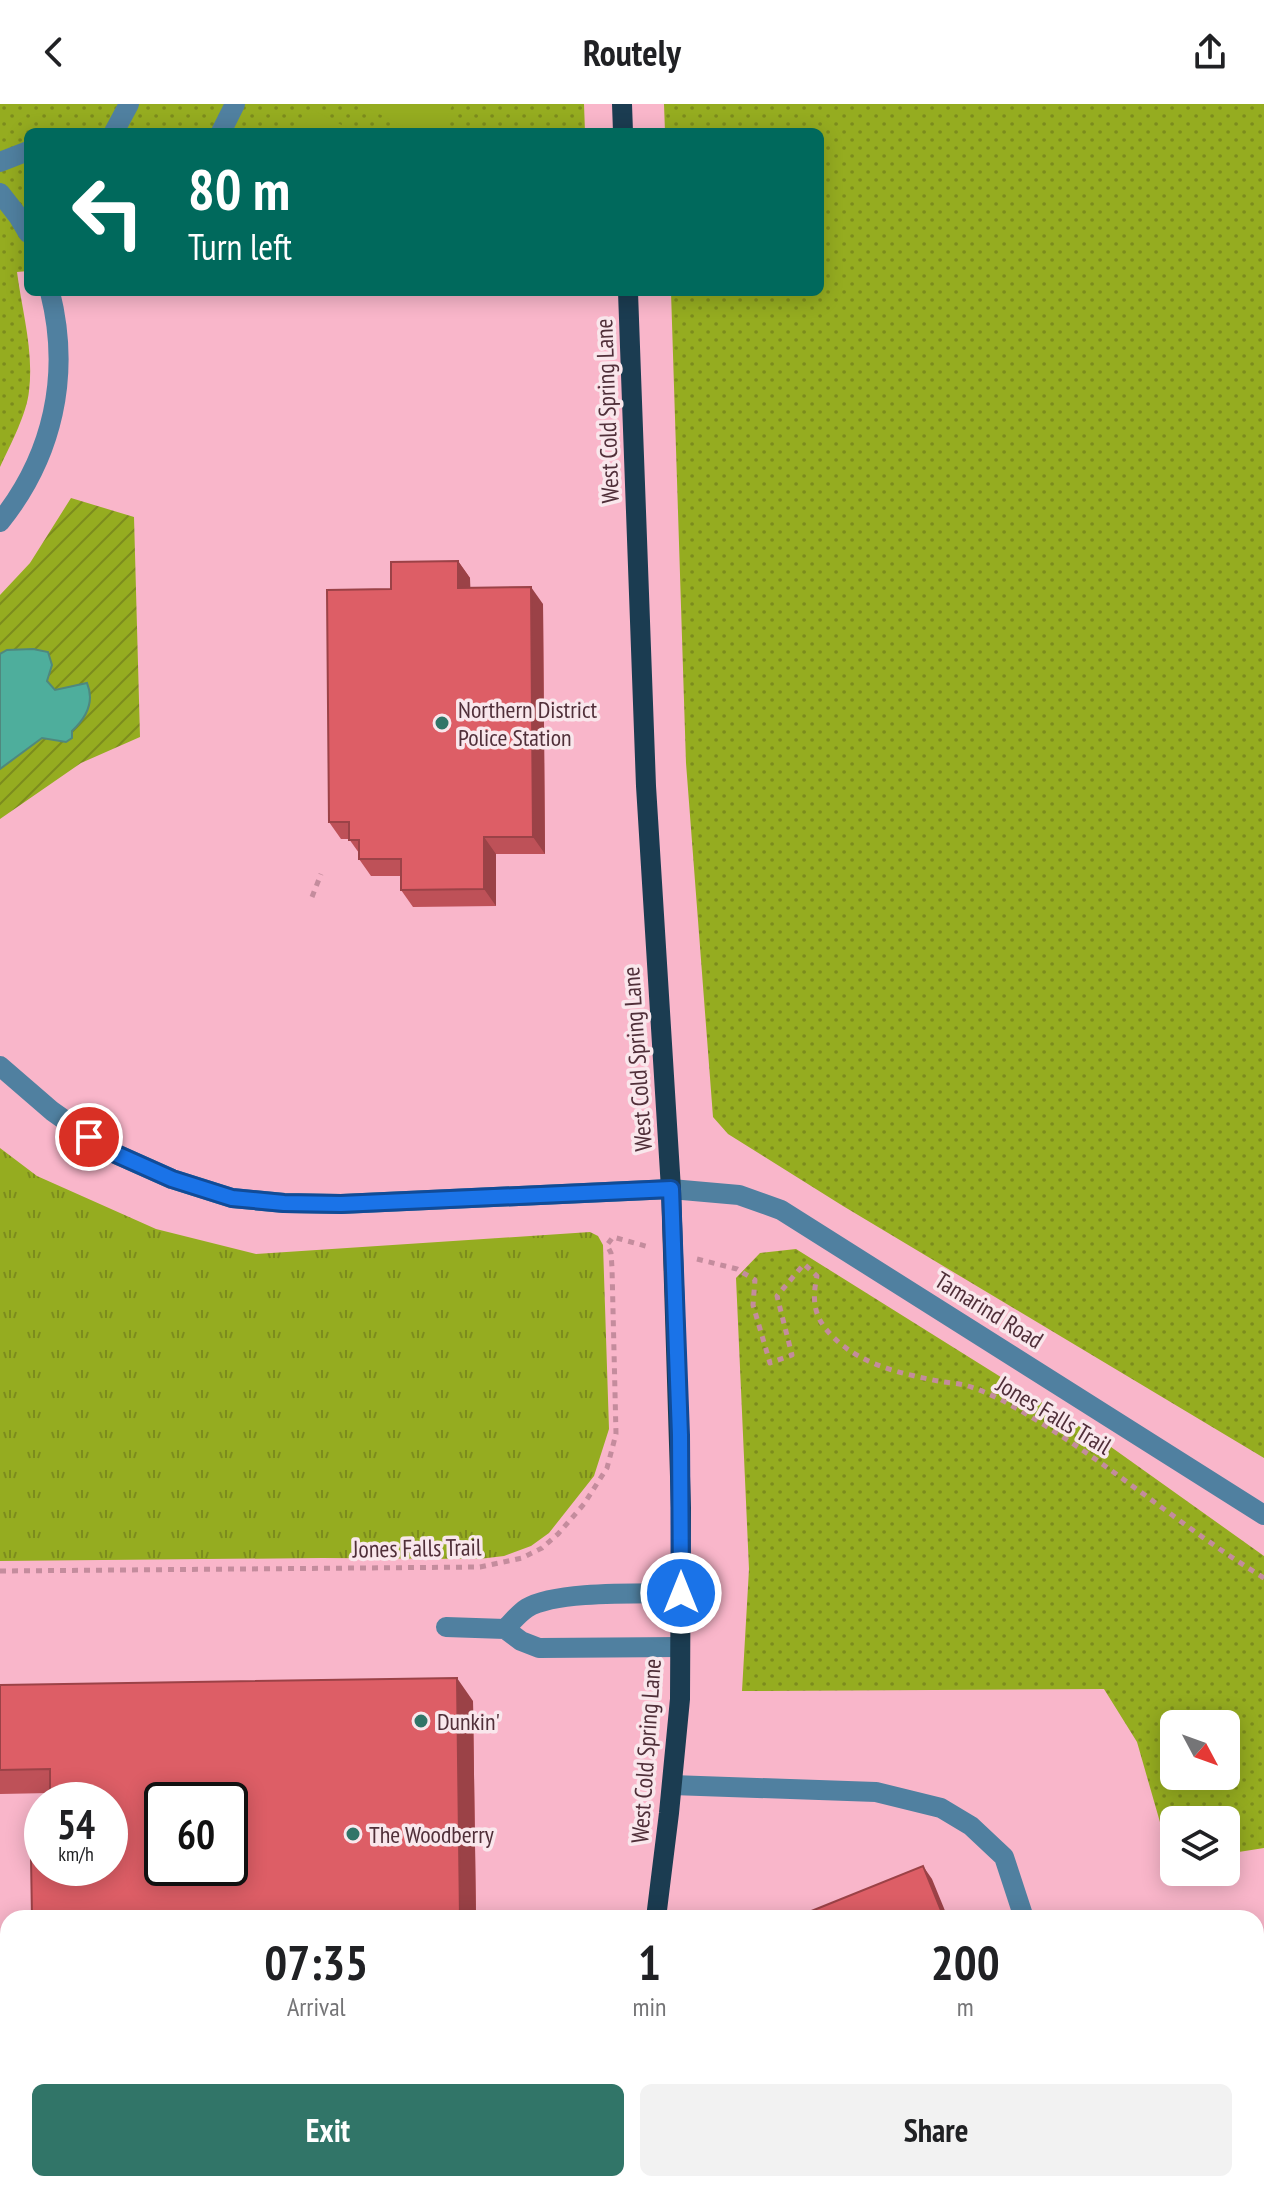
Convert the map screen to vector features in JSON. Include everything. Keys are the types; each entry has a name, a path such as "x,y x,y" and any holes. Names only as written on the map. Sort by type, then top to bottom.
{"main road":[{"path":"622,104 623,128"},
{"name":"West Cold Spring Lane","path":"628,296 646,786 671,1189 680,1464 680,1699 657,1910"}],"street":[{"path":"116,128 129,104"},
{"path":"223,128 235,104"},
{"path":"0,162 24,153"},
{"path":"0,193 24,226"},
{"path":"0,522 19,499 43,451 57,396 59,340 51,296"},
{"name":"Tamarind Road","path":"0,1066 52,1111 107,1150 172,1179 232,1198 341,1204 671,1189 739,1195 781,1210 1264,1515"},
{"path":"505,1629 525,1609 542,1601 586,1596 681,1593"},
{"path":"446,1627 505,1629 521,1641 539,1648 680,1647"},
{"path":"672,1785 876,1792 941,1808 971,1826 1004,1857 1021,1910"}],"path":[{"path":"312,897 321,874"},
{"name":"Jones Falls Trail","path":"0,1571 480,1567 522,1558 542,1548 558,1534 595,1489 607,1468 616,1434 612,1268 607,1245 613,1237"},
{"name":"Jones Falls Trail","path":"737,1269 755,1280 753,1305 770,1363 792,1355 777,1296 804,1264 817,1276 813,1295 816,1313 826,1329 855,1354 877,1366 968,1386 1005,1402 1051,1429 1196,1534 1264,1578"}],"green space":[{"path":"0,104 584,104 585,128 24,128 24,271 17,272 29,346 29,391 22,419 0,467"},
{"path":"360,104 453,104 441,128 406,128"},
{"path":"664,104 1264,104 1264,1458 843,1206 728,1134 713,1117 686,763 671,296 824,296 824,128 665,128"},
{"path":"313,110 347,128 303,128"},
{"path":"71,498 134,517 140,737 81,763 0,819 0,769 42,738 66,742 78,725 87,683 55,690 47,681 52,665 7,650 0,654 0,595 30,563"},
{"path":"0,1148 37,1176 156,1229 256,1254 590,1232 598,1236 603,1245 609,1429 594,1476 549,1533 531,1546 504,1556 479,1559 0,1561"},
{"path":"796,1249 1097,1437 1264,1556 1264,1848 1240,1852 1240,1806 1160,1806 1160,1822 1137,1742 1104,1689 742,1691 749,1569 736,1278 760,1253"}],"shaded area":[{"path":"7,650 48,652 52,665 47,681 55,690 87,683 89,703 85,715 72,731 72,738 66,742 42,738 0,769 0,654"}],"building":[{"name":"Northern District Police Station","path":"458,561 458,588 531,587 533,837 484,837 484,889 401,890 401,859 359,859 359,840 349,840 349,822 329,822 327,590 391,589 391,562"},
{"name":"The Woodberry","path":"457,1678 460,1910 32,1910 31,1886 128,1886 128,1782 50,1782 50,1769 0,1770 0,1685"},
{"path":"923,1866 941,1910 814,1910"}],"place":[{"name":"Northern District Police Station","path":"442,723"},
{"name":"Dunkin'","path":"421,1721"},
{"name":"The Woodberry","path":"353,1834"}],"route":[{"path":"89,1137 107,1150 172,1179 232,1198 284,1203 341,1204 671,1189 680,1435 681,1593"}]}
